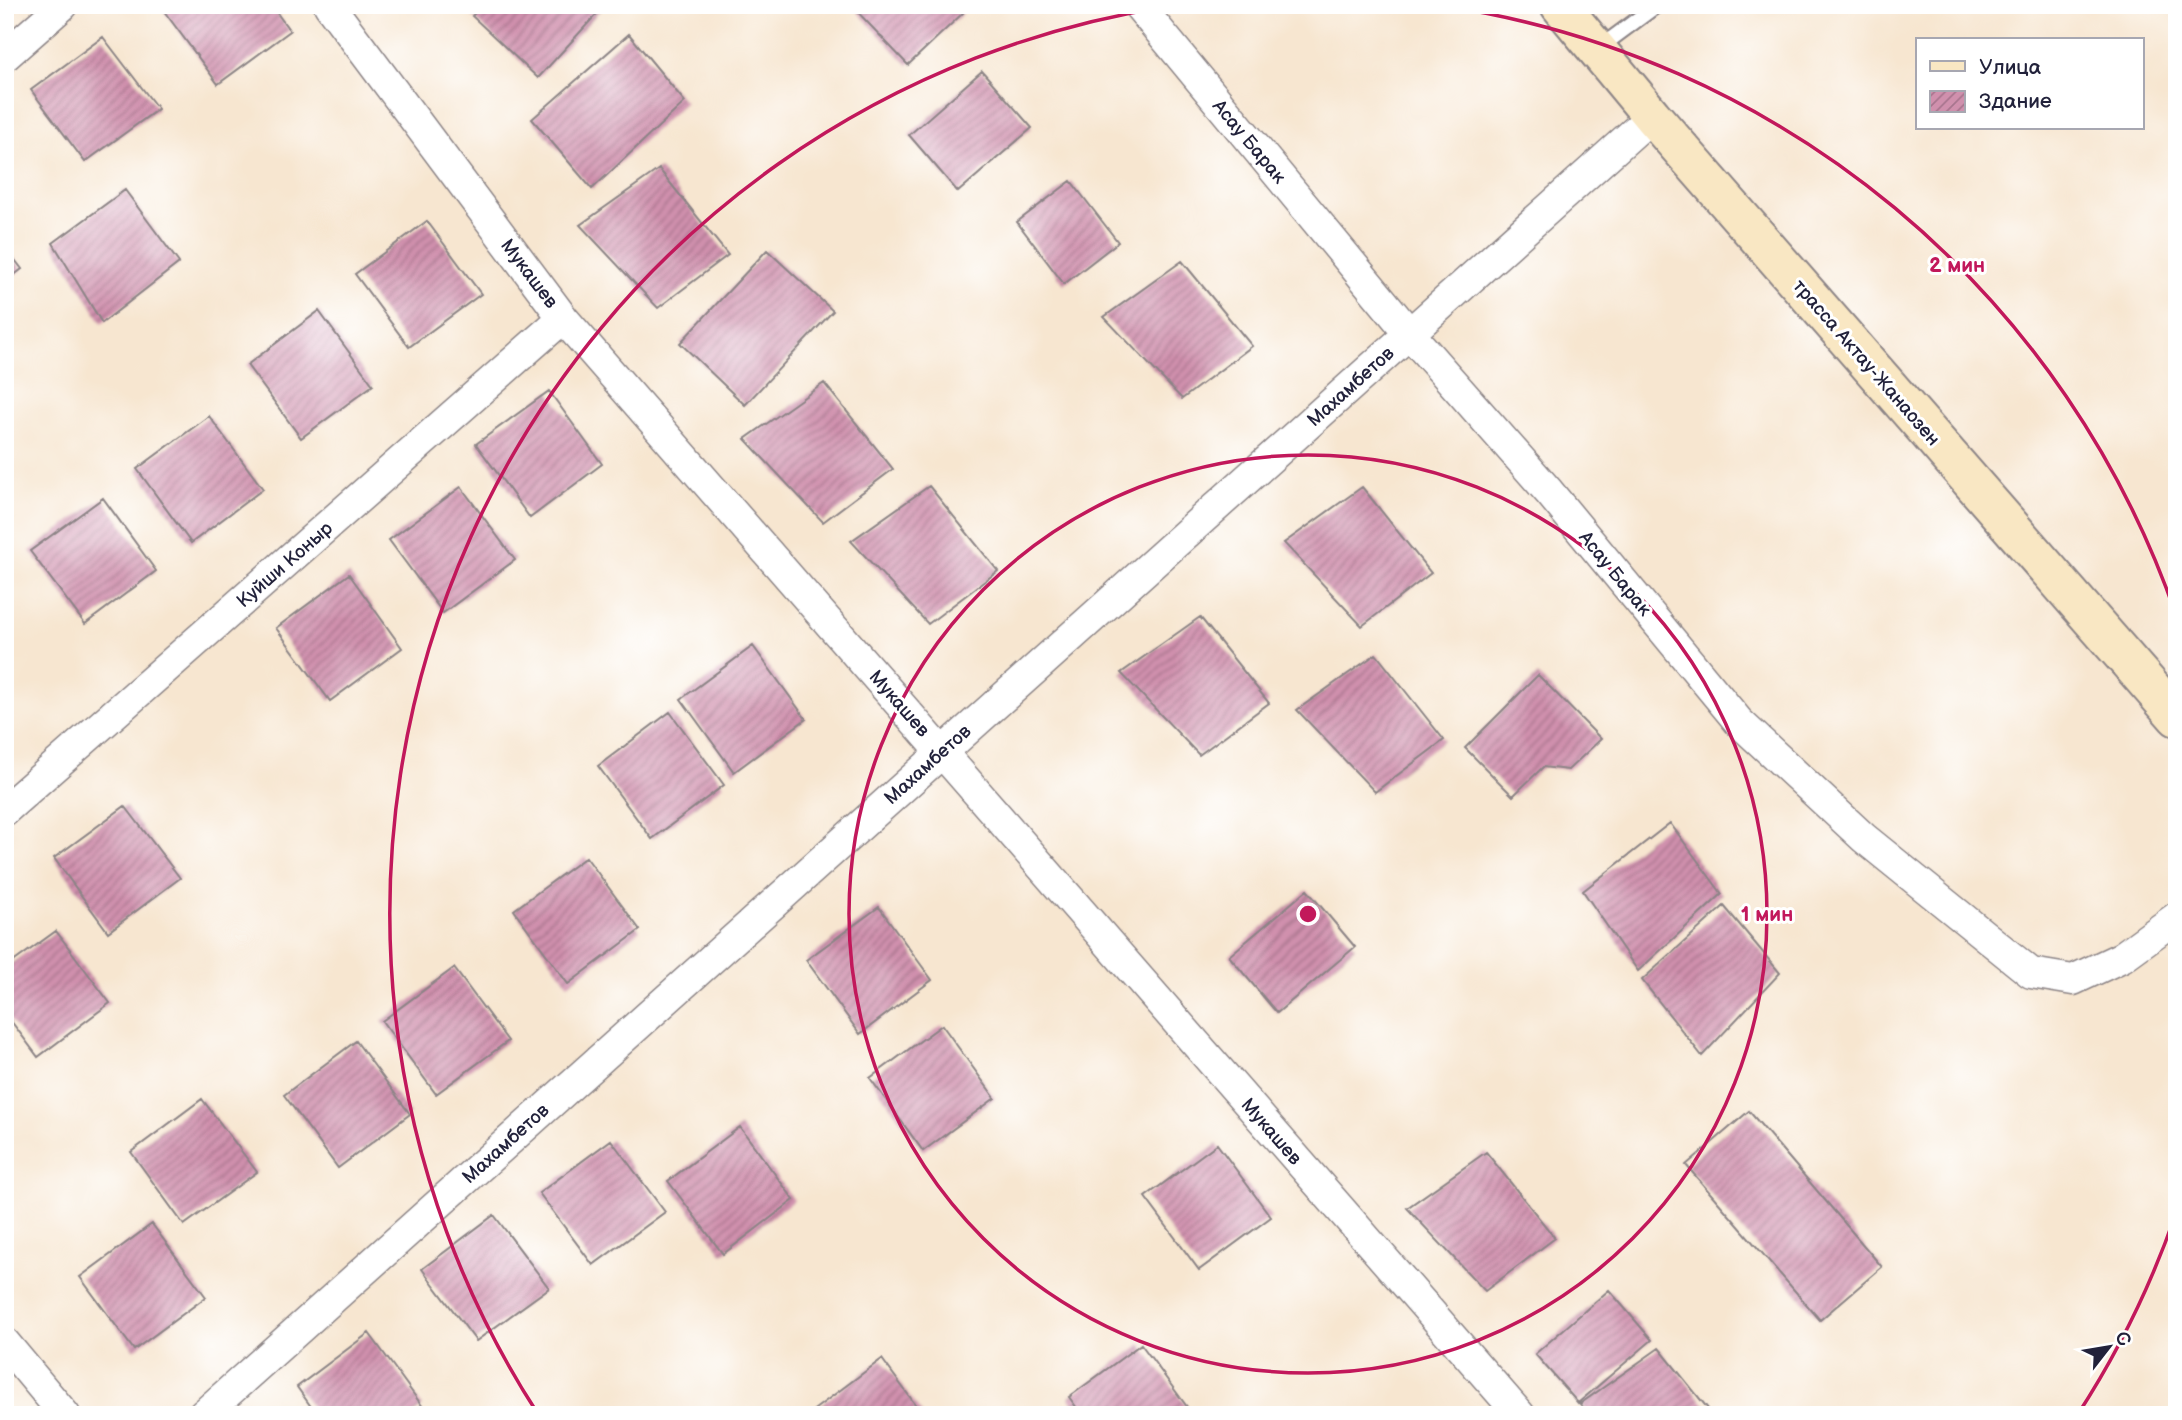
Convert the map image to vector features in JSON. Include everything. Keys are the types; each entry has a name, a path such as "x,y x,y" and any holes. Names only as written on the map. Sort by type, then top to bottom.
{"main road":[{"name":"трасса Актау-Жанаозен","path":"1560,5 1653,116 2177,717"}],"street":[{"path":"5,56 63,5"},
{"name":"Мукашев","path":"329,5 563,318 1520,1415"},
{"name":"Асау Барак","path":"1138,5 1409,333 1549,492 1739,722 1874,847 2031,973 2073,980 2122,957 2177,917"},
{"name":"Махамбетов","path":"203,1415 941,751 1653,116"},
{"name":"Куйши Коныр","path":"5,810 563,318"},
{"path":"5,1343 65,1415"}],"lane":[{"path":"1597,49 1657,5"}],"building":[{"path":"173,5 271,5 290,31 218,84 164,11"},
{"path":"482,5 605,5 538,78 472,16"},
{"path":"851,5 955,5 963,13 908,65"},
{"path":"629,34 685,102 592,189 532,119"},
{"path":"103,37 158,109 85,162 31,90"},
{"path":"982,71 1032,128 958,192 909,135"},
{"path":"659,169 728,255 658,308 580,225"},
{"path":"1071,181 1118,242 1064,284 1017,222"},
{"path":"125,190 179,263 102,323 53,243"},
{"path":"427,221 481,294 409,347 355,274"},
{"path":"5,247 22,269 5,282"},
{"path":"767,250 833,311 745,405 680,343"},
{"path":"1182,261 1252,346 1182,399 1104,317"},
{"path":"319,311 373,385 301,438 247,365"},
{"path":"824,383 893,469 823,522 745,439"},
{"path":"549,391 602,464 530,518 476,444"},
{"path":"209,416 263,489 191,543 137,469"},
{"path":"929,486 998,571 928,624 851,541"},
{"path":"461,487 515,560 443,613 389,540"},
{"path":"1362,487 1431,573 1362,626 1284,543"},
{"path":"103,498 156,571 85,624 30,551"},
{"path":"349,574 402,648 330,701 276,628"},
{"path":"1200,617 1269,703 1199,755 1121,673"},
{"path":"753,646 806,719 734,772 681,699"},
{"path":"1376,654 1444,740 1375,792 1297,710"},
{"path":"1538,675 1601,739 1568,770 1543,767 1513,796 1465,748"},
{"path":"670,712 724,785 652,839 598,766"},
{"path":"125,806 180,878 108,932 54,858"},
{"path":"1670,823 1722,894 1638,971 1583,891"},
{"path":"586,857 640,930 568,984 514,910"},
{"path":"1307,890 1355,947 1277,1013 1229,956"},
{"path":"1724,906 1780,973 1702,1056 1642,980"},
{"path":"879,907 932,980 860,1034 806,960"},
{"path":"56,931 110,1003 38,1057 5,1013 5,968"},
{"path":"454,968 508,1041 436,1094 382,1021"},
{"path":"942,1025 995,1098 923,1151 870,1078"},
{"path":"356,1041 410,1114 338,1168 284,1095"},
{"path":"202,1099 257,1172 184,1225 131,1152"},
{"path":"1749,1111 1882,1267 1820,1320 1686,1165"},
{"path":"740,1127 794,1200 723,1254 668,1181"},
{"path":"611,1140 665,1212 593,1265 539,1193"},
{"path":"1217,1144 1271,1217 1199,1270 1145,1197"},
{"path":"1486,1152 1555,1238 1485,1291 1407,1208"},
{"path":"494,1215 549,1288 476,1341 422,1269"},
{"path":"152,1224 206,1297 134,1350 80,1277"},
{"path":"1609,1290 1652,1340 1578,1403 1535,1354"},
{"path":"369,1333 423,1407 412,1415 317,1415 297,1387"},
{"path":"1141,1344 1193,1415 1082,1415 1069,1397"},
{"path":"1659,1348 1713,1415 1590,1415 1580,1404"},
{"path":"882,1359 923,1415 812,1415 811,1412"}]}
